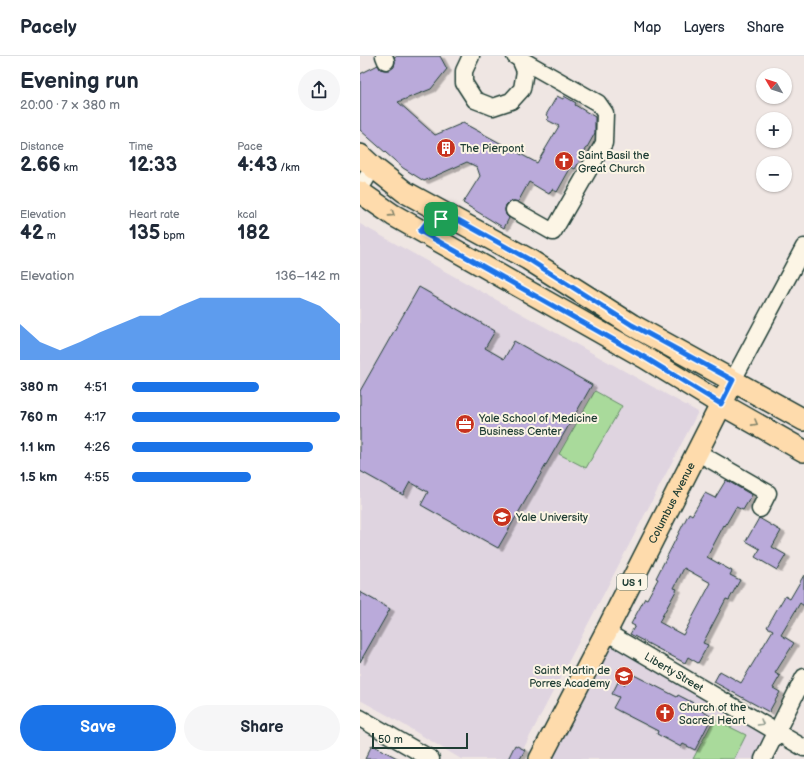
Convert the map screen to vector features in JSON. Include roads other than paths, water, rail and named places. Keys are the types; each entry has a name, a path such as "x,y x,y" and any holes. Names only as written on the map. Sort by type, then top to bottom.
{"main road":[{"path":"367,161 405,192 528,259 632,325 804,420"},
{"path":"360,190 393,216 644,357 721,404 804,451"},
{"path":"420,231 424,224 430,221 441,219 458,220"},
{"name":"Columbus Avenue","path":"540,759 733,380"}],"street":[{"path":"471,56 464,71 464,83 475,100 493,107 511,101 522,89 525,71 518,57"},
{"path":"514,210 553,232 604,143 605,113 598,103 518,57"},
{"path":"360,190 367,161"},
{"name":"Columbus Avenue","path":"733,380 804,247"},
{"path":"697,452 768,493 760,509"},
{"name":"Liberty Street","path":"606,632 804,748"},
{"path":"763,759 804,677"},
{"path":"361,722 431,759"}],"place":[{"name":"The Pierpont","path":"446,148"},
{"name":"Saint Basil the Great Church","path":"564,161"},
{"name":"Yale School of Medicine Business Center","path":"465,424"},
{"name":"Yale University","path":"502,517"},
{"name":"Saint Martin de Porres Academy","path":"624,676"},
{"name":"Church of the Sacred Heart","path":"665,713"}]}
